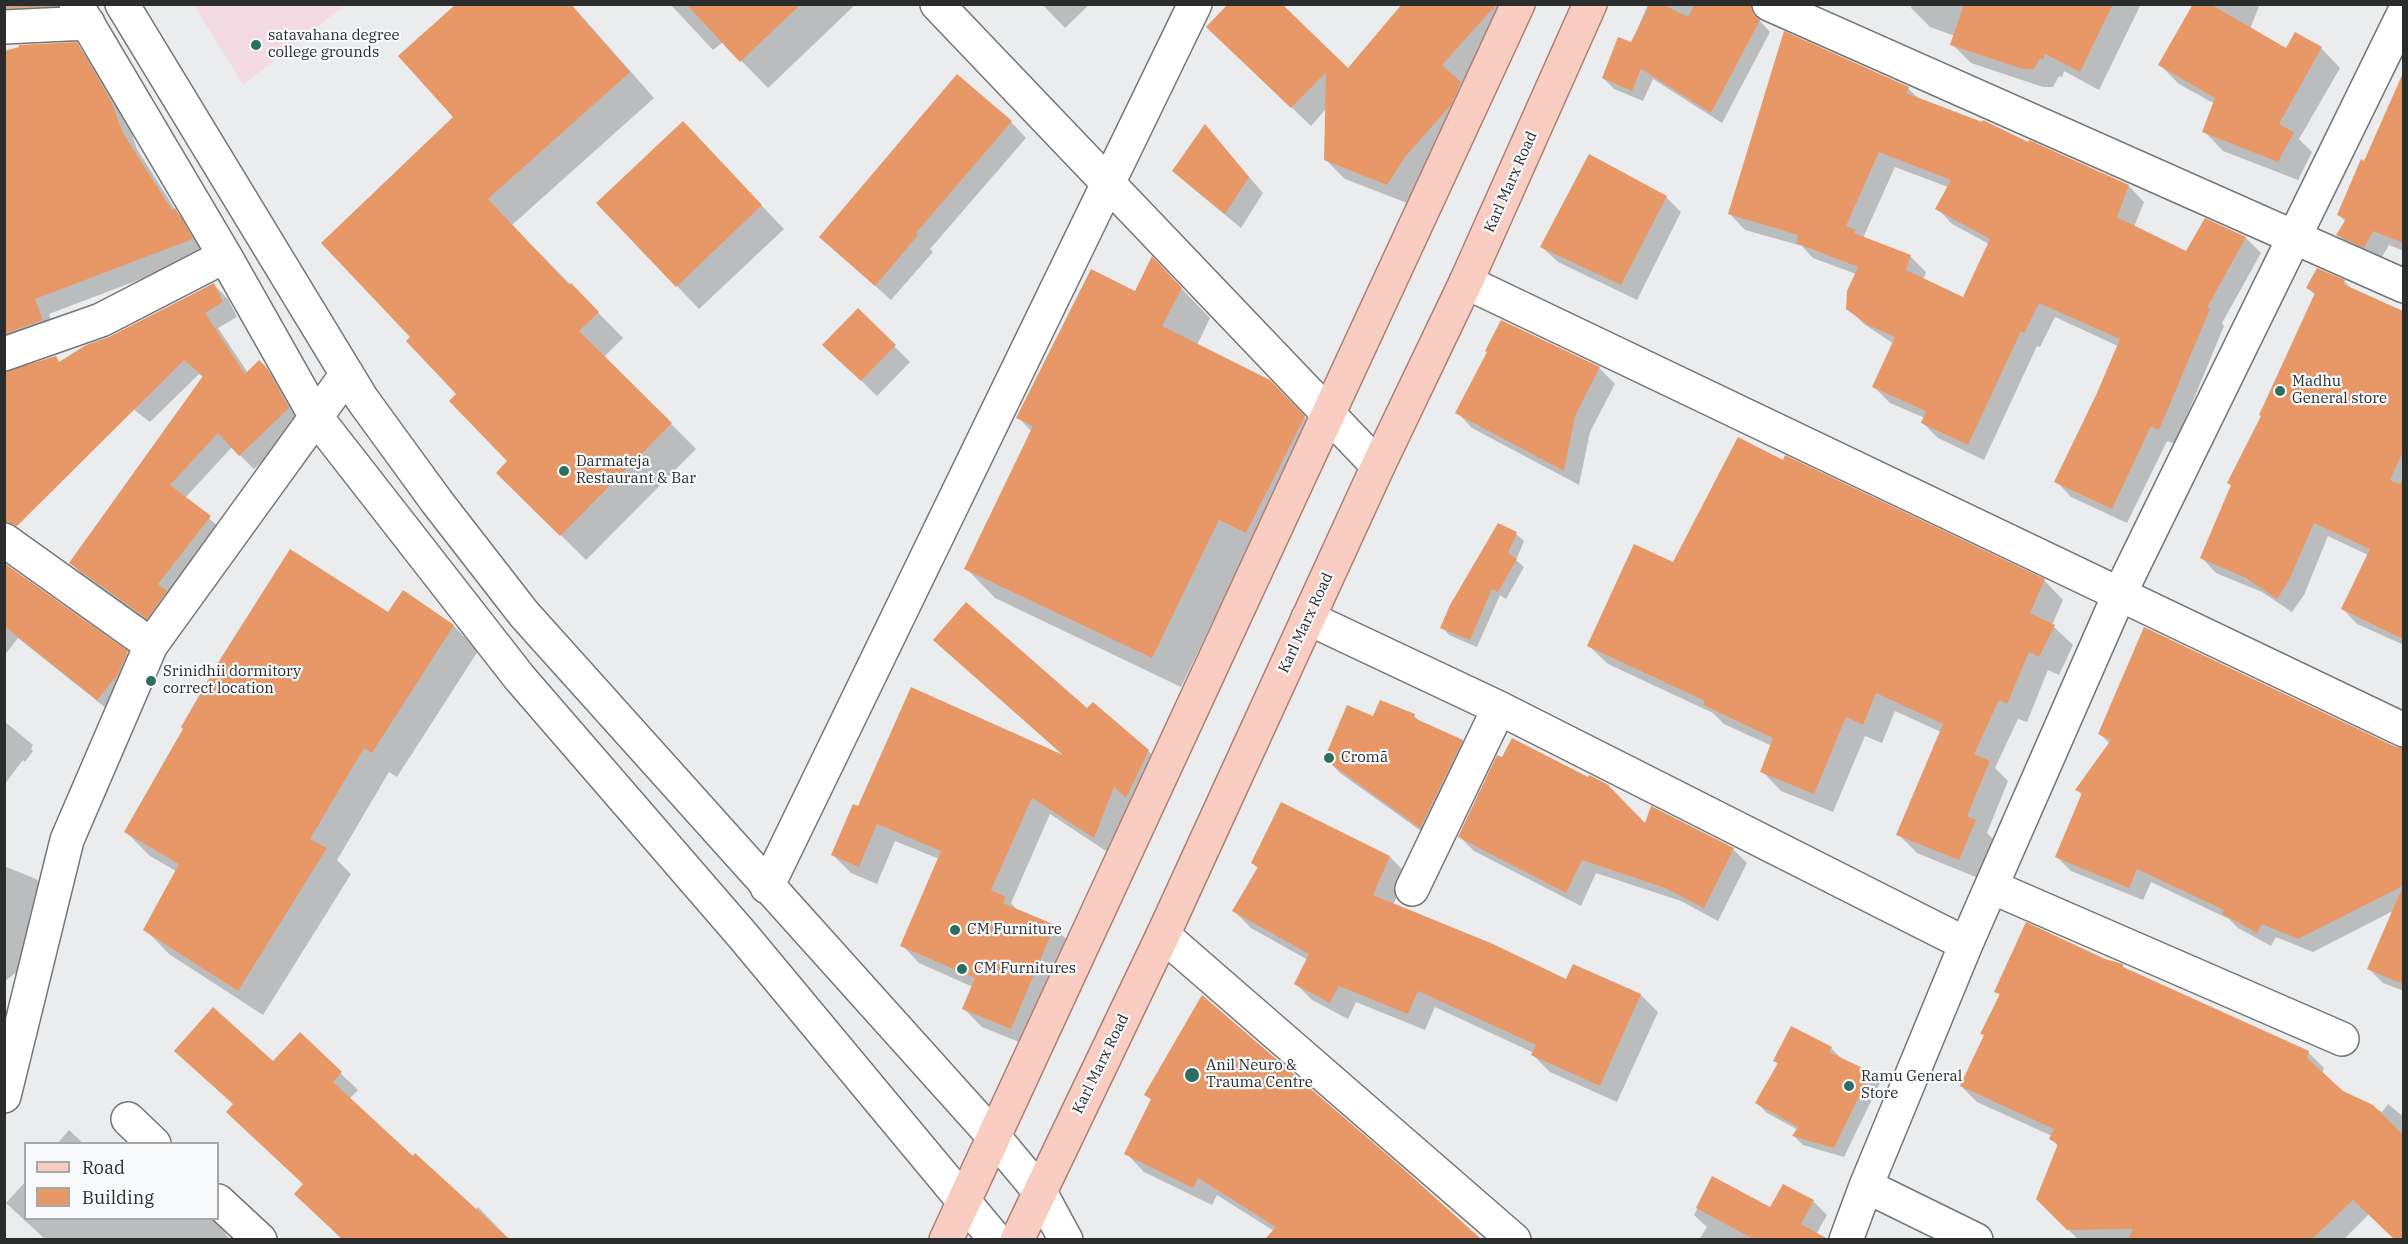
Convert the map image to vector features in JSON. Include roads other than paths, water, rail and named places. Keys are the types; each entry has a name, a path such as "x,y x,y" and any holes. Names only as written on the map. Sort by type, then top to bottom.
{"main road":[{"path":"946,1239 1518,4"},
{"name":"Karl Marx Road","path":"1017,1239 1163,935 1378,466 1466,282 1590,4"}],"street":[{"path":"122,4 362,399 437,502 524,614 994,1137 1040,1192 1066,1239"},
{"path":"937,4 1378,466"},
{"path":"767,887 1196,4"},
{"path":"1769,4 2403,286"},
{"path":"1846,1239 1966,944 2118,595 2403,13"},
{"path":"4,27 82,14 225,256 316,417 519,677 744,938 996,1239"},
{"path":"4,354 101,320 225,256"},
{"path":"1466,282 2403,730"},
{"path":"4,1096 67,840 151,645 347,374"},
{"path":"4,540 151,645"},
{"path":"1308,618 1499,708 1966,944"},
{"path":"1412,889 1499,708"},
{"path":"1992,887 2342,1039"},
{"path":"1163,935 1514,1239"},
{"path":"128,1119 153,1142"},
{"path":"1866,1186 1976,1239"},
{"path":"219,1202 260,1239"}],"place":[{"name":"satavahana degree college grounds","path":"256,45"},
{"name":"Madhu General store","path":"2280,391"},
{"name":"Darmateja Restaurant & Bar","path":"564,471"},
{"name":"Srinidhii dormitory correct location","path":"151,681"},
{"name":"Cromā","path":"1329,758"},
{"name":"CM Furniture","path":"955,930"},
{"name":"CM Furnitures","path":"962,969"},
{"name":"Anil Neuro & Trauma Centre","path":"1192,1075"},
{"name":"Ramu General Store","path":"1849,1086"}]}
